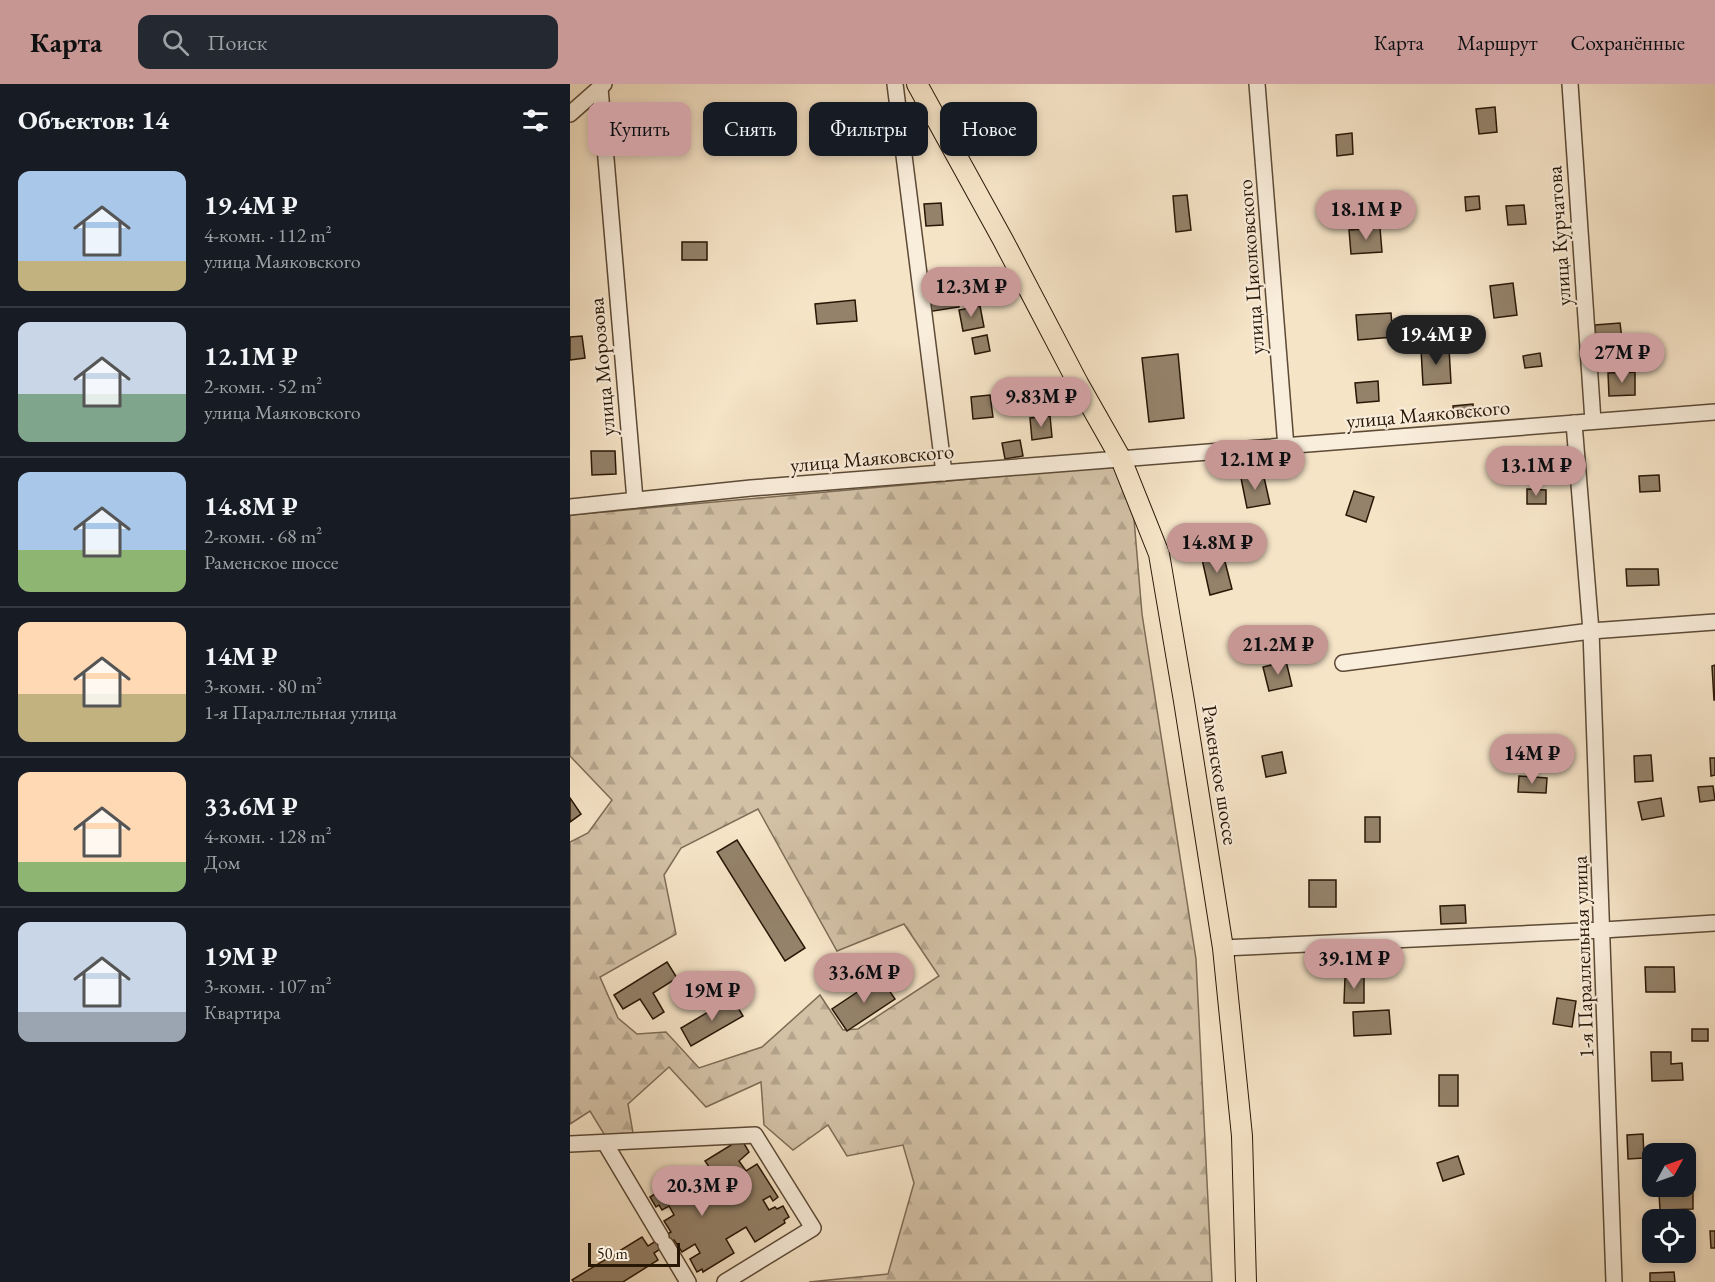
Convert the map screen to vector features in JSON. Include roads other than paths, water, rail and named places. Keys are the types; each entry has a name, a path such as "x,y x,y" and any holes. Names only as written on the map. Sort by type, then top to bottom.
{"main road":[{"name":"Раменское шоссе","path":"916,84 998,229 1079,385 1121,459 1159,554 1223,948 1242,1136 1246,1282"}],"street":[{"path":"895,84 944,473"},
{"name":"улица Циолковского","path":"1257,84 1286,447"},
{"name":"улица Курчатова","path":"1570,84 1593,421"},
{"path":"570,114 602,86"},
{"name":"улица Морозова","path":"602,86 635,500"},
{"name":"улица Маяковского","path":"570,507 751,488 1715,412"},
{"path":"1574,423 1591,631"},
{"path":"1343,663 1591,631 1715,622"},
{"name":"1-я Параллельная улица","path":"1591,631 1614,1282"},
{"path":"1223,948 1715,923"},
{"path":"570,1144 755,1135 813,1228 725,1282"},
{"path":"605,1143 688,1282"}]}
